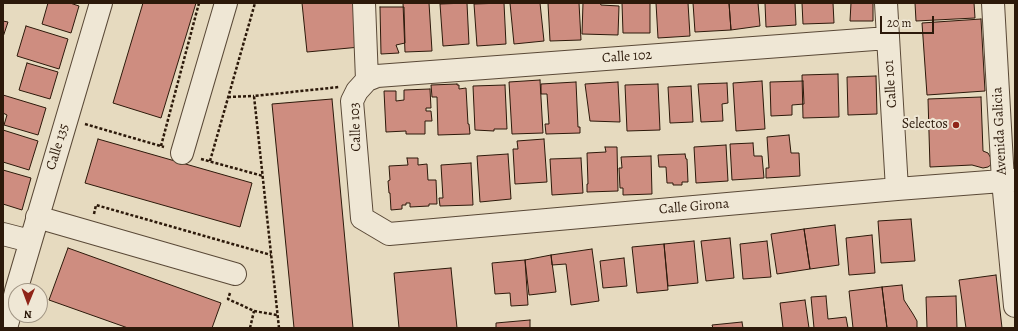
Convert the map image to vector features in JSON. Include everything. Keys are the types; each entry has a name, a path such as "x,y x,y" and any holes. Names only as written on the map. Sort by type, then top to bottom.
{"street":[{"name":"Calle 135","path":"18,283 101,3"},
{"path":"182,153 226,3"},
{"name":"Calle 103","path":"364,3 362,85 352,101 362,218 375,225"},
{"name":"Calle 101","path":"886,3 897,189"},
{"name":"Avenida Galicia","path":"993,3 1009,181 1015,306"},
{"name":"Calle 102","path":"362,85 377,76 888,38"},
{"name":"Calle Girona","path":"375,225 389,234 897,189 1009,181"},
{"path":"37,217 235,274"},
{"path":"3,234 30,242"}],"path":[{"path":"160,146 199,3"},
{"path":"210,161 255,3"},
{"path":"228,98 336,86 362,85"},
{"path":"254,96 279,328"},
{"path":"89,232 96,205 271,255"},
{"path":"250,328 254,311"}],"building":[{"path":"48,3 70,3 79,6 71,33 42,24"},
{"path":"143,3 196,3 161,118 113,103"},
{"path":"302,3 356,3 360,47 307,52"},
{"path":"403,3 429,3 432,51 405,52"},
{"path":"467,3 469,44 443,46 440,4"},
{"path":"504,3 506,44 477,46 474,4"},
{"path":"510,3 540,3 544,41 514,44"},
{"path":"548,3 579,3 581,40 550,41"},
{"path":"583,3 600,3 601,5 619,6 618,35 582,34"},
{"path":"622,3 650,3 650,33 623,33"},
{"path":"656,3 688,3 690,36 658,38"},
{"path":"693,3 729,3 731,30 695,32"},
{"path":"729,3 758,3 760,26 731,30"},
{"path":"765,3 795,3 796,25 766,27"},
{"path":"802,3 833,3 834,23 803,24"},
{"path":"851,3 873,3 873,21 850,21"},
{"path":"915,3 974,3 975,18 916,21"},
{"path":"380,7 404,7 405,43 396,45 399,53 381,54"},
{"path":"981,19 985,91 927,95 922,23"},
{"path":"3,21 8,22 3,37"},
{"path":"26,26 68,39 59,69 17,56"},
{"path":"27,63 58,72 50,99 19,90"},
{"path":"838,74 839,117 803,118 802,75"},
{"path":"876,76 877,114 848,115 847,77"},
{"path":"540,80 543,133 512,134 509,82"},
{"path":"762,81 765,129 736,131 733,83"},
{"path":"803,81 804,104 792,105 792,115 771,116 770,82"},
{"path":"576,82 578,127 580,127 580,133 546,134 545,124 549,124 547,94 541,94 541,84"},
{"path":"618,82 620,122 590,121 585,84"},
{"path":"727,83 728,103 722,104 723,121 701,122 698,84"},
{"path":"658,84 660,130 627,131 625,85"},
{"path":"431,85 459,85 459,89 466,88 470,134 438,135 437,97 432,97"},
{"path":"505,85 507,129 494,129 494,131 475,130 473,86"},
{"path":"691,86 693,122 670,123 668,87"},
{"path":"430,89 431,108 426,108 426,111 431,111 432,121 425,121 425,134 406,134 406,131 386,132 384,91 396,91 396,101 404,100 404,90"},
{"path":"3,95 46,108 38,135 4,125 7,115 3,113"},
{"name":"Selectos","path":"981,97 983,151 988,153 992,160 992,164 983,168 972,165 930,167 928,99"},
{"path":"332,99 353,328 294,328 272,104"},
{"path":"3,130 38,141 29,170 3,162"},
{"path":"789,135 791,153 799,153 800,176 766,178 766,168 769,168 767,137"},
{"path":"98,139 252,183 240,227 85,183"},
{"path":"544,139 547,182 515,184 513,149 518,149 517,141"},
{"path":"753,143 754,156 762,156 764,178 732,180 730,144"},
{"path":"726,145 728,181 696,183 694,147"},
{"path":"605,147 617,147 618,191 587,192 587,153 606,152"},
{"path":"508,154 511,199 480,202 477,156"},
{"path":"685,154 687,159 688,182 682,182 682,185 667,183 666,167 659,167 658,155"},
{"path":"651,156 652,194 623,195 623,188 620,188 619,168 622,168 621,157"},
{"path":"407,158 418,158 418,165 427,164 428,180 436,180 437,204 410,207 410,203 406,203 406,205 402,205 402,209 391,210 388,181 390,180 389,166 408,165"},
{"path":"581,158 583,193 552,195 550,159"},
{"path":"471,163 473,205 440,206 439,198 443,198 441,165"},
{"path":"3,170 31,178 22,210 3,204"},
{"path":"911,219 915,261 881,263 878,221"},
{"path":"835,225 839,265 810,269 804,229"},
{"path":"804,229 810,269 777,274 771,234"},
{"path":"872,235 875,273 849,275 846,238"},
{"path":"730,238 734,278 706,281 701,241"},
{"path":"694,241 698,283 668,286 664,244"},
{"path":"767,241 771,277 743,279 740,244"},
{"path":"664,244 668,290 637,293 632,247"},
{"path":"68,248 221,303 212,328 128,328 49,300"},
{"path":"592,249 599,301 571,305 566,264 552,265 551,255"},
{"path":"551,255 556,292 529,295 525,260"},
{"path":"624,258 627,286 603,288 600,261"},
{"path":"525,260 528,305 511,306 510,293 495,294 492,263"},
{"path":"451,268 457,328 399,328 394,273"},
{"path":"996,275 1002,328 966,328 959,280"},
{"path":"902,285 904,300 917,321 917,328 887,328 882,287"},
{"path":"882,287 887,328 853,328 849,291"},
{"path":"826,296 828,319 846,317 848,328 814,328 811,297"},
{"path":"956,296 957,328 927,328 926,297"},
{"path":"805,300 809,328 783,328 780,303"},
{"path":"530,320 530,328 496,328 496,323"},
{"path":"742,322 743,328 713,328 712,325"}],"place":[{"name":"Selectos","path":"956,125"}]}
